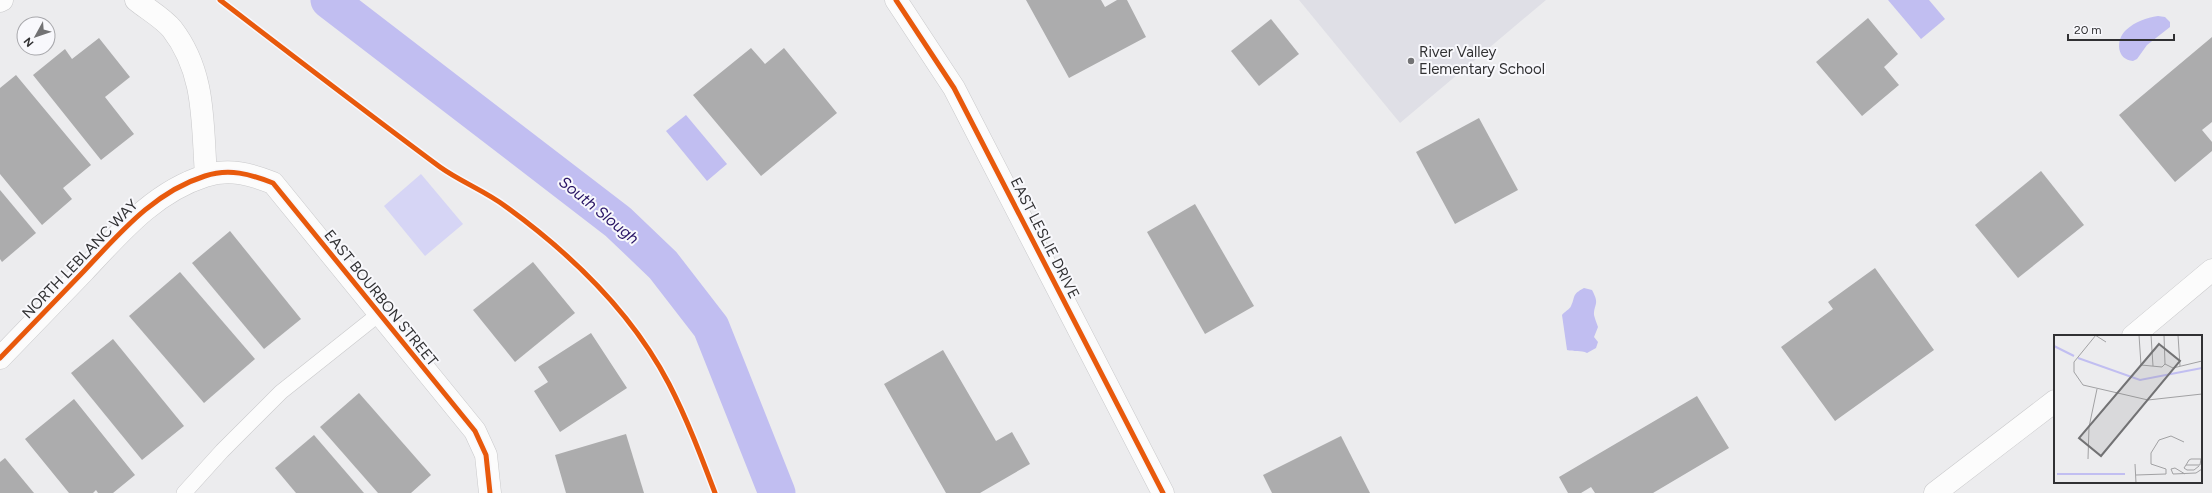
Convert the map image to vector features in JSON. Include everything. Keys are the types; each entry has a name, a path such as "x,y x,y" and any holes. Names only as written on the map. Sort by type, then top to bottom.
{"street":[{"path":"136,0 171,29 194,67 202,105 206,175"},
{"name":"EAST LESLIE DRIVE","path":"896,0 954,88 1163,493"},
{"name":"EAST BOURBON STREET","path":"206,175 233,172 251,174 273,183 475,431 486,455 490,493"},
{"name":"NORTH LEBLANC WAY","path":"0,358 144,209 181,185 206,175"},
{"path":"2134,335 2212,270"},
{"path":"1935,493 2054,402"}],"lane":[{"path":"184,493 222,451 281,392 379,314"}],"shaded area":[{"name":"River Valley Elementary School","path":"1299,0 1546,0 1400,123"},
{"path":"1888,0 1929,0 1945,19 1921,39"},
{"path":"2158,16 2165,17 2170,22 2170,27 2147,45 2137,59 2133,61 2124,57 2119,49 2122,34 2137,22"},
{"path":"686,115 727,164 707,181 666,131"},
{"path":"421,174 463,224 425,256 384,206"},
{"path":"1584,288 1592,290 1594,295 1596,301 1594,315 1598,327 1594,337 1598,342 1596,348 1587,353 1567,350 1562,315 1570,307 1575,294"}],"building":[{"path":"1026,0 1101,0 1105,7 1117,0 1127,0 1146,37 1069,78"},
{"path":"1868,18 1898,54 1884,67 1899,85 1862,116 1816,62"},
{"path":"1271,19 1299,54 1259,86 1231,51"},
{"path":"2212,37 2212,122 2202,130 2212,142 2212,151 2175,182 2119,115"},
{"path":"99,38 130,77 105,97 134,134 101,160 33,75 65,49 72,59"},
{"path":"751,48 765,64 784,48 837,113 761,176 693,95"},
{"path":"16,75 91,165 63,188 72,199 42,225 0,174 0,88"},
{"path":"1479,118 1518,190 1455,224 1416,152"},
{"path":"2041,171 2084,225 2018,278 1975,225"},
{"path":"0,190 36,233 2,262 0,259"},
{"path":"1195,204 1254,306 1205,334 1147,232"},
{"path":"230,231 301,319 264,349 192,263"},
{"path":"533,262 575,313 515,362 473,310"},
{"path":"1875,268 1934,350 1835,421 1781,347 1833,309 1828,302"},
{"path":"180,272 255,359 204,403 129,316"},
{"path":"591,333 627,388 560,432 534,391 548,382 538,367"},
{"path":"113,339 184,426 142,460 71,373"},
{"path":"943,350 996,441 1012,432 1030,464 980,493 946,493 884,384"},
{"path":"359,393 431,475 411,493 378,493 320,427"},
{"path":"1697,396 1729,448 1653,493 1595,493 1591,487 1581,493 1568,493 1559,477"},
{"path":"74,399 135,475 113,493 98,493 96,490 93,493 69,493 25,439"},
{"path":"626,434 644,493 566,493 555,455"},
{"path":"314,435 364,493 296,493 275,468"},
{"path":"1341,436 1370,493 1272,493 1263,475"},
{"path":"5,458 34,493 0,493 0,462"}],"waterway":[{"name":"South Slough","path":"329,0 618,222 663,265 711,327 777,493"}],"cycle path":[{"path":"220,0 440,167 497,201 529,224 553,243 597,285 618,308 654,357 676,397 715,493"},
{"path":"896,0 954,88 1163,493"},
{"path":"0,358 125,228 154,203 170,192 205,176 223,172 231,172 256,177 273,183 475,431 486,455 490,493"}],"place":[{"name":"River Valley Elementary School","path":"1411,61"}]}
